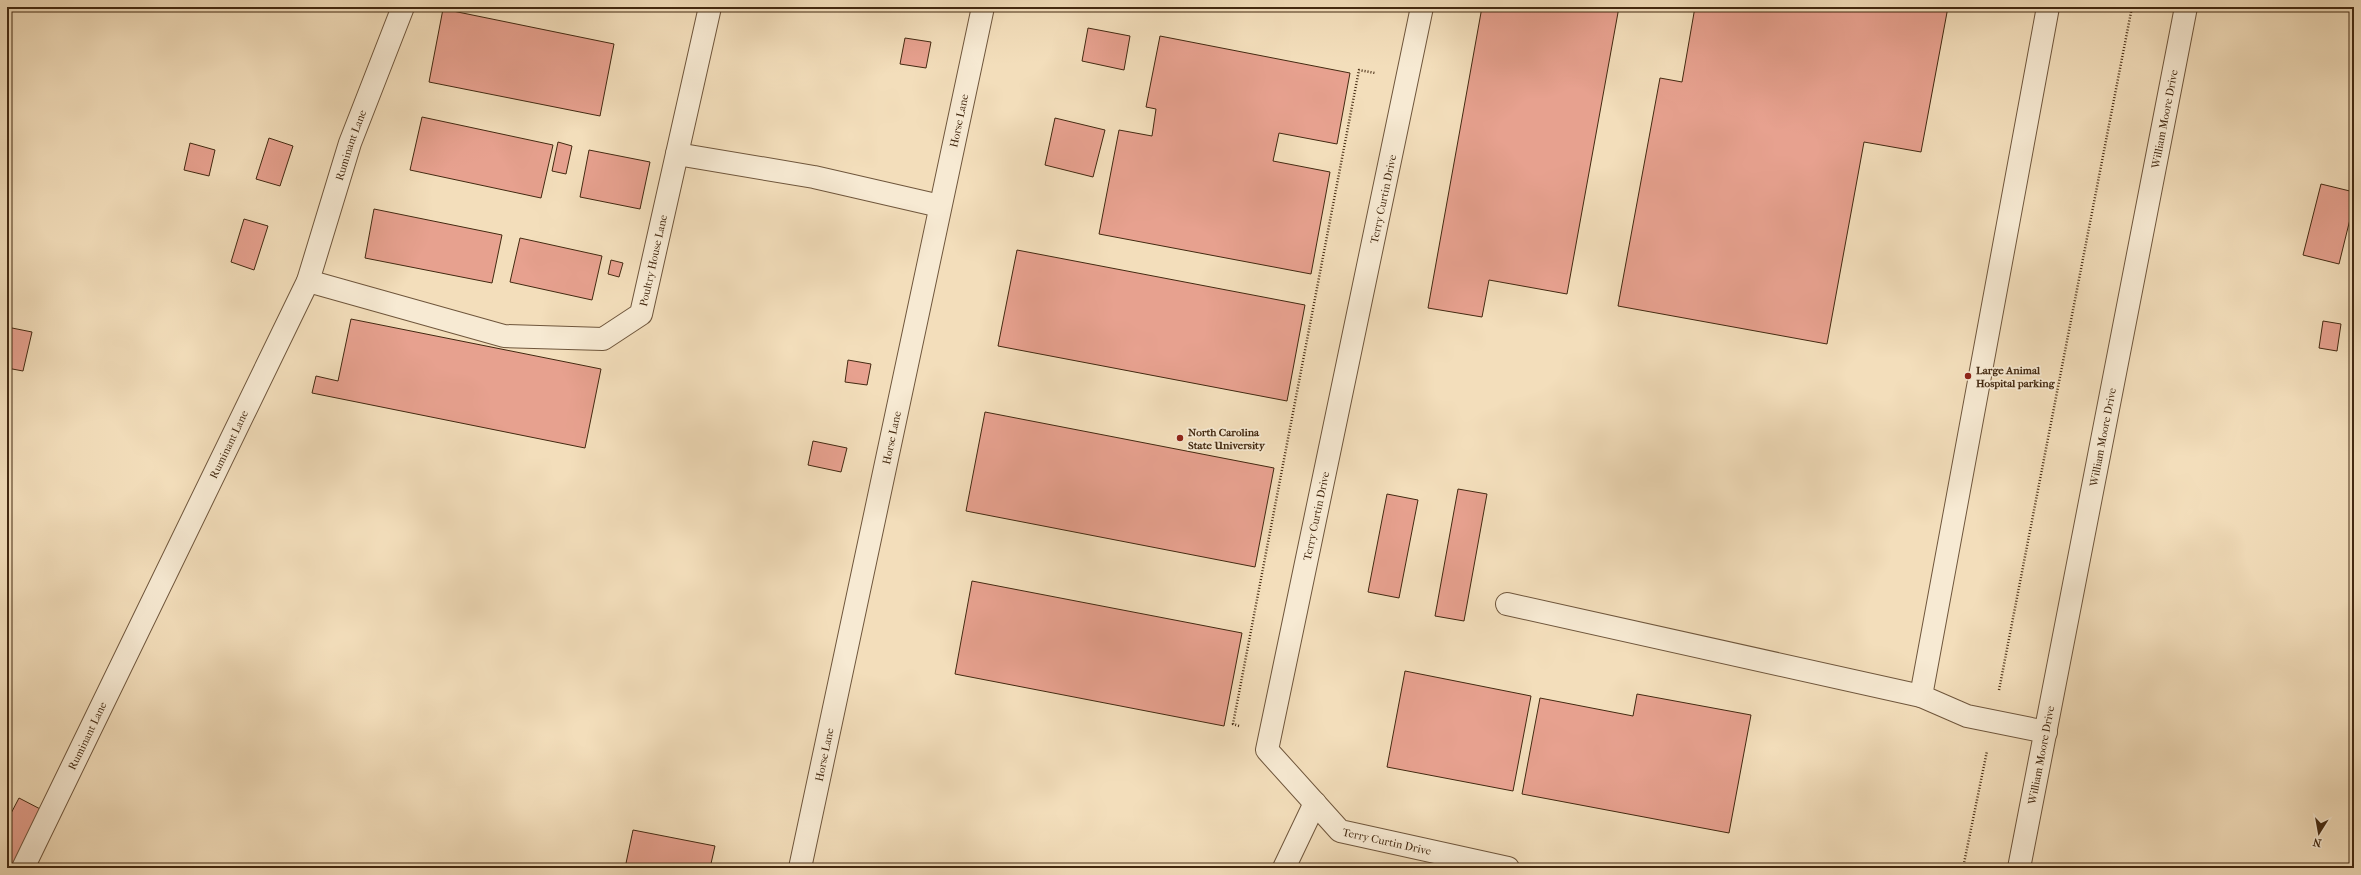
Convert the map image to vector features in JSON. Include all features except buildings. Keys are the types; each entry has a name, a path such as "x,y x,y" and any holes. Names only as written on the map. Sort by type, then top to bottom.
{"street":[{"name":"Ruminant Lane","path":"23,868 308,281 350,143 403,7"},
{"name":"Poultry House Lane","path":"308,281 504,336 602,339 641,314 710,7"},
{"name":"Horse Lane","path":"800,868 983,7"},
{"name":"Terry Curtin Drive","path":"1422,7 1267,750 1340,831 1508,868"},
{"path":"1921,696 2048,7"},
{"name":"William Moore Drive","path":"2019,868 2186,7"},
{"path":"677,154 814,177 940,206"},
{"path":"1507,604 1921,696 1967,716 2046,732"},
{"path":"1284,868 1315,803"}],"path":[{"path":"1963,868 2132,7"},
{"path":"1270,733 1234,724 1359,70 1408,79"}],"place":[{"name":"Large Animal Hospital parking","path":"1968,376"},
{"name":"North Carolina State University","path":"1180,438"}]}
